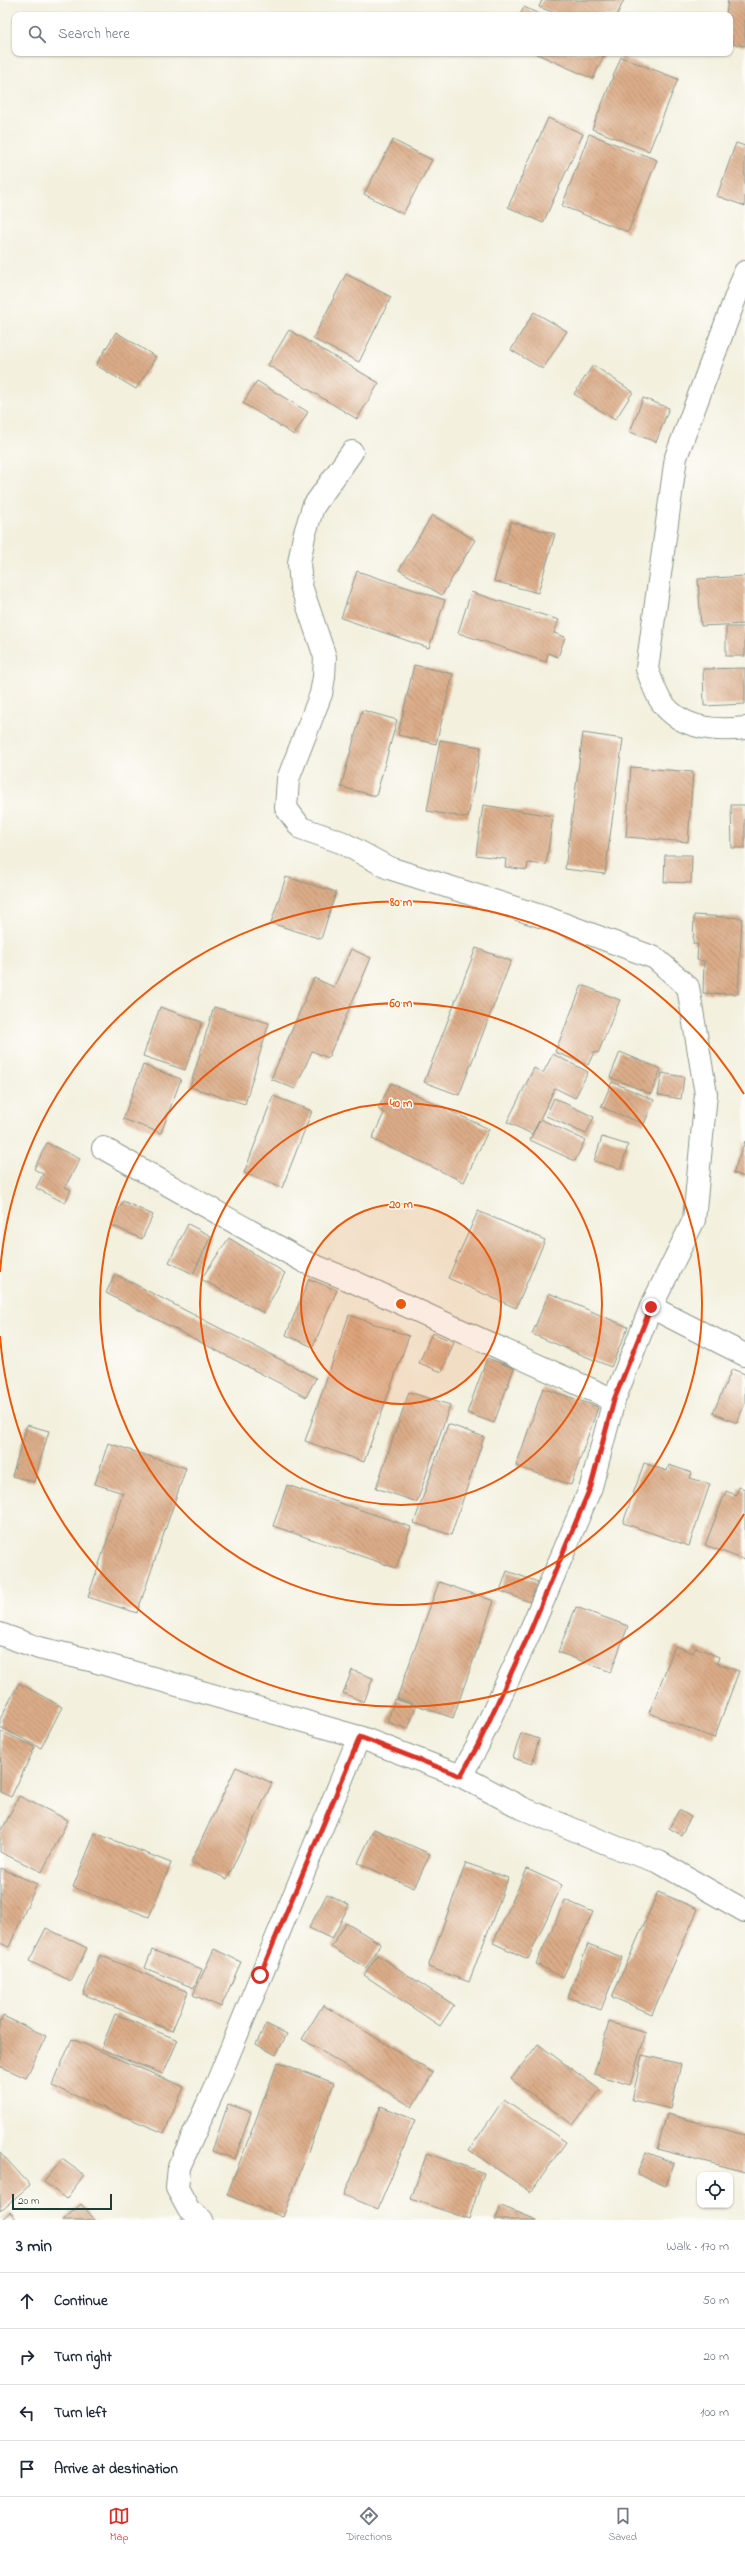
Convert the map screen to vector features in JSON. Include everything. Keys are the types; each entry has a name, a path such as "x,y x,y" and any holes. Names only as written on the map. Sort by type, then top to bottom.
{"street":[{"path":"744,280 676,456 647,669 660,699 680,719 705,729 745,728"},
{"path":"352,452 313,507 304,536 299,563 301,586 325,657 324,676 321,694 288,779 286,808 301,828 341,842 389,868 550,919 655,958 688,987 706,1094 694,1220 651,1307 614,1400 591,1486 529,1634 478,1745 461,1776"},
{"path":"103,1148 305,1262 352,1281 614,1400"},
{"path":"651,1307 745,1355"},
{"path":"0,1634 39,1648 90,1660 360,1737 461,1776 522,1808 618,1848 660,1862 745,1911"},
{"path":"202,2220 190,2210 177,2188 180,2167 217,2083 360,1737"}],"building":[{"path":"542,0 624,0 618,12 552,12 539,7"},
{"path":"728,0 745,0 745,46 733,44 733,12 726,12"},
{"path":"524,7 535,12 522,12"},
{"path":"542,56 604,56 593,79"},
{"path":"621,57 678,79 649,151 592,129"},
{"path":"548,118 583,134 543,223 508,207"},
{"path":"589,134 657,160 628,232 562,206"},
{"path":"393,140 432,160 403,214 364,194"},
{"path":"736,143 745,146 745,206 717,196"},
{"path":"346,274 391,297 359,362 313,339"},
{"path":"534,312 567,331 543,369 511,350"},
{"path":"289,330 379,383 357,419 268,365"},
{"path":"116,332 156,357 136,389 96,365"},
{"path":"593,365 633,392 615,420 574,394"},
{"path":"257,381 308,412 294,435 243,403"},
{"path":"643,398 669,408 656,442 630,432"},
{"path":"432,515 475,540 442,595 399,570"},
{"path":"511,522 555,534 538,593 494,581"},
{"path":"357,571 445,600 429,648 341,618"},
{"path":"745,576 745,624 701,626 698,579"},
{"path":"471,592 559,620 554,633 565,637 558,657 548,653 546,662 458,633"},
{"path":"726,627 745,627 745,656 726,656"},
{"path":"414,665 453,674 436,744 398,735"},
{"path":"745,668 745,704 704,706 703,669"},
{"path":"362,710 397,720 376,796 341,787"},
{"path":"583,733 623,739 605,874 565,869"},
{"path":"440,740 481,747 468,818 427,811"},
{"path":"631,767 693,772 688,842 626,837"},
{"path":"483,805 553,816 546,865 528,863 527,870 505,867 506,859 476,855"},
{"path":"731,805 745,805 745,848 732,848"},
{"path":"665,855 692,855 691,883 664,882"},
{"path":"286,877 336,892 321,939 271,923"},
{"path":"694,915 742,918 738,994 703,993 704,961 697,960 698,944 693,944"},
{"path":"476,948 511,961 459,1095 424,1082"},
{"path":"351,949 371,958 328,1058 312,1051 295,1089 271,1079 314,978 334,987"},
{"path":"582,985 620,1000 598,1053 594,1052 588,1065 555,1052"},
{"path":"160,1007 202,1022 185,1070 143,1056"},
{"path":"214,1007 269,1023 245,1104 190,1087"},
{"path":"620,1052 661,1069 651,1094 610,1077"},
{"path":"553,1054 588,1072 575,1098 555,1088 540,1119 585,1140 575,1161 530,1140 539,1121 532,1134 507,1122 534,1068 543,1073"},
{"path":"143,1065 181,1079 161,1133 123,1119"},
{"path":"662,1073 684,1077 681,1099 658,1095"},
{"path":"612,1082 654,1100 644,1124 601,1107"},
{"path":"391,1083 489,1129 464,1182 372,1139 384,1113 378,1109"},
{"path":"273,1096 312,1111 282,1188 244,1173"},
{"path":"554,1098 594,1117 586,1134 546,1116"},
{"path":"602,1137 628,1145 621,1169 594,1161"},
{"path":"745,1141 745,1177 733,1173"},
{"path":"47,1143 80,1159 65,1187 71,1190 65,1203 36,1188 43,1174 34,1169"},
{"path":"123,1201 153,1215 142,1239 111,1225"},
{"path":"478,1211 545,1240 516,1308 448,1278"},
{"path":"188,1224 211,1236 193,1274 169,1262"},
{"path":"229,1238 285,1273 264,1313 201,1279"},
{"path":"115,1274 316,1378 306,1397 106,1293"},
{"path":"309,1279 337,1290 313,1347 286,1335"},
{"path":"549,1293 628,1327 611,1367 532,1334"},
{"path":"349,1315 409,1336 364,1462 305,1441"},
{"path":"432,1333 454,1342 442,1372 419,1363"},
{"path":"487,1358 514,1368 494,1423 467,1413"},
{"path":"732,1369 745,1374 745,1403 737,1423 713,1413"},
{"path":"543,1388 598,1407 571,1485 516,1466"},
{"path":"409,1392 450,1405 417,1502 376,1488"},
{"path":"448,1424 484,1437 451,1535 414,1523"},
{"path":"27,1425 49,1431 34,1482 12,1476"},
{"path":"108,1443 186,1468 137,1613 88,1597 123,1493 95,1484"},
{"path":"644,1463 667,1471 669,1465 692,1473 690,1478 710,1484 689,1546 623,1523"},
{"path":"287,1485 411,1527 396,1568 273,1526"},
{"path":"739,1487 745,1489 745,1560 705,1545 726,1491 736,1495"},
{"path":"507,1571 538,1582 530,1602 500,1591"},
{"path":"439,1582 494,1601 453,1718 397,1698"},
{"path":"576,1607 628,1626 611,1672 558,1652"},
{"path":"675,1646 693,1653 696,1647 719,1657 717,1663 739,1671 714,1738 649,1713"},
{"path":"352,1670 373,1678 364,1702 343,1693"},
{"path":"19,1683 62,1707 41,1748 0,1727 0,1719"},
{"path":"395,1699 416,1706 408,1729 387,1722"},
{"path":"1,1731 35,1747 11,1797 0,1792"},
{"path":"521,1733 539,1739 532,1764 513,1758"},
{"path":"236,1767 272,1783 227,1879 191,1862"},
{"path":"19,1796 68,1820 42,1872 0,1852 0,1834"},
{"path":"679,1810 691,1817 681,1835 669,1828"},
{"path":"374,1829 430,1854 414,1888 358,1863"},
{"path":"95,1833 171,1863 149,1917 73,1887"},
{"path":"466,1863 508,1878 469,1982 428,1967"},
{"path":"0,1868 37,1884 9,1947 0,1943"},
{"path":"527,1869 562,1885 528,1959 493,1943"},
{"path":"658,1892 698,1909 652,2014 612,1997"},
{"path":"327,1894 349,1905 332,1939 309,1928"},
{"path":"565,1900 593,1912 563,1977 536,1964"},
{"path":"346,1923 381,1944 366,1968 331,1947"},
{"path":"46,1928 87,1948 71,1981 29,1961"},
{"path":"588,1944 622,1957 601,2010 568,1997"},
{"path":"214,1949 241,1962 221,2007 193,1995"},
{"path":"152,1950 202,1969 194,1988 145,1968"},
{"path":"100,1955 188,1992 172,2031 83,1994"},
{"path":"377,1955 454,2005 440,2026 364,1975"},
{"path":"323,2005 433,2073 412,2107 302,2039"},
{"path":"115,2014 178,2040 163,2074 101,2049"},
{"path":"3,2016 46,2036 26,2078 0,2066 0,2023"},
{"path":"609,2022 646,2033 630,2085 594,2074"},
{"path":"266,2024 287,2034 276,2055 256,2044"},
{"path":"72,2039 184,2087 164,2133 52,2086"},
{"path":"538,2044 600,2090 573,2125 511,2079"},
{"path":"642,2055 681,2064 671,2109 632,2100"},
{"path":"278,2062 334,2083 283,2217 227,2195"},
{"path":"504,2099 566,2142 531,2192 469,2150"},
{"path":"228,2104 251,2112 235,2159 212,2151"},
{"path":"381,2106 415,2120 378,2209 344,2195"},
{"path":"667,2114 745,2135 745,2172 657,2149"},
{"path":"0,2152 30,2185 0,2211"},
{"path":"646,2152 674,2163 666,2186 637,2174"},
{"path":"427,2153 484,2173 469,2219 411,2199"},
{"path":"62,2159 84,2175 66,2199 44,2182"},
{"path":"81,2204 95,2220 63,2220"},
{"path":"501,2206 537,2220 495,2220"},
{"path":"10,2212 17,2220 1,2220"}],"route":[{"path":"260,1975 360,1737 461,1776 478,1745 529,1634 552,1580 575,1519 591,1486 614,1400 651,1307"}]}
